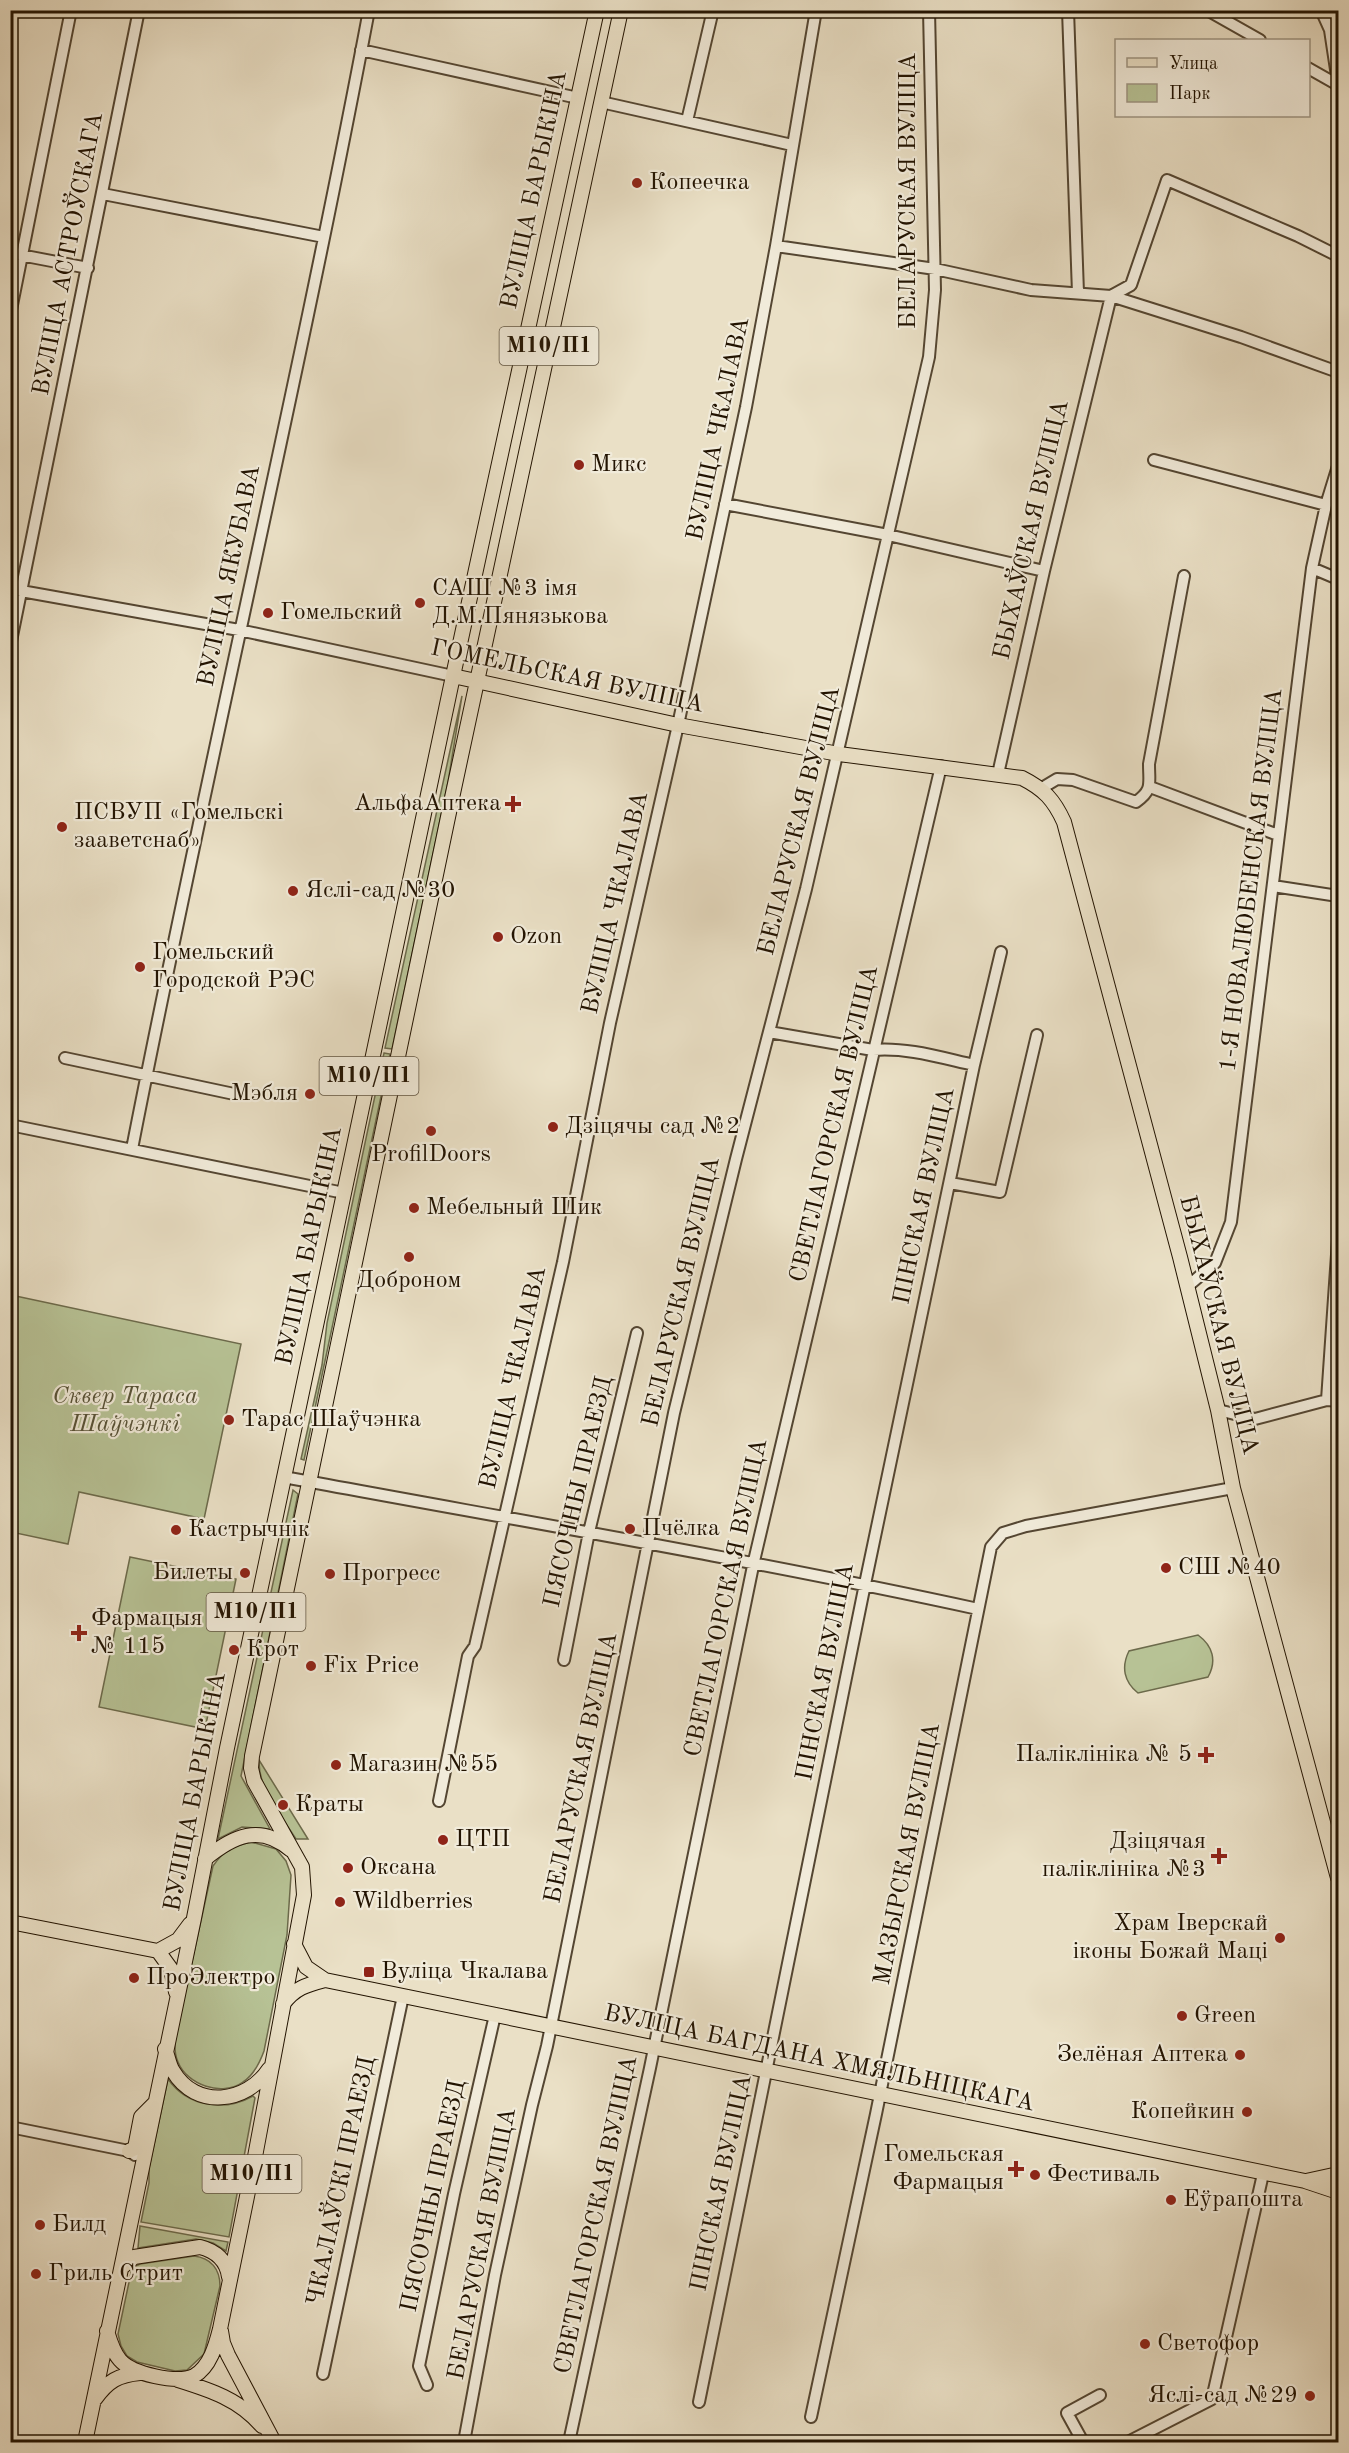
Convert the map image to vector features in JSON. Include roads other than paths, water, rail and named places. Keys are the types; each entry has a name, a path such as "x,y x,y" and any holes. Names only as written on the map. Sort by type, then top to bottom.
{"main road":[{"name":"ВУЛІЦА БАРЫКІНА","path":"85,2442 284,1477 453,676 597,10"},
{"name":"ВУЛІЦА БАРЫКІНА","path":"294,1944 304,1895 302,1867 258,1789 251,1768 309,1481 621,10"},
{"name":"ГОМЕЛЬСКАЯ ВУЛІЦА","path":"453,676 678,725 839,754 1022,778 1042,789"},
{"name":"БЫХАЎСКАЯ ВУЛІЦА","path":"1042,789 1055,802 1064,822 1188,1286 1218,1410 1233,1488 1338,1878"},
{"path":"205,1859 219,1847 245,1835 272,1838 284,1844 295,1854"},
{"path":"10,1922 158,1951 178,1940 194,1918"},
{"path":"294,1944 306,1967 325,1980"},
{"name":"М10/П1","path":"177,2379 194,2376 207,2363 213,2353 220,2329 294,1944"},
{"path":"158,1951 171,1969 176,1999"},
{"path":"282,2005 292,1992 302,1985 325,1980"},
{"name":"ВУЛІЦА БАГДАНА ХМЯЛЬНІЦКАГА","path":"325,1980 1305,2181 1338,2192"},
{"path":"165,2049 172,2070 181,2082 207,2096 229,2097 253,2088 272,2065"},
{"name":"ВУЛІЦА БАРЫКІНА","path":"129,2151 135,2148 141,2117 154,2104"},
{"name":"ВУЛІЦА БАГДАНА ХМЯЛЬНІЦКАГА","path":"1305,2181 1338,2174"},
{"path":"122,2266 134,2257 200,2247 208,2249 224,2262 228,2269 229,2282"},
{"path":"220,2329 223,2343 273,2439"},
{"path":"107,2331 118,2359 126,2367 140,2373"},
{"path":"93,2401 105,2385 124,2374 140,2373 177,2379 235,2401 256,2418 273,2439"}],"street":[{"path":"10,315 71,10"},
{"name":"ВУЛІЦА АСТРОЎСКАГА","path":"10,646 139,10"},
{"name":"ВУЛІЦА ЯКУБАВА","path":"132,1149 239,630 324,237 369,10"},
{"path":"687,121 713,10"},
{"name":"ВУЛІЦА ЧКАЛАВА","path":"439,1801 468,1656 475,1646 563,1262 610,1023 678,725 725,504 776,246 816,10"},
{"name":"БЕЛАРУСКАЯ ВУЛІЦА","path":"464,2442 495,2275 550,2027 674,1413 839,754 929,357 933,328 935,269 928,10"},
{"path":"1068,10 1078,293"},
{"path":"1207,10 1258,39"},
{"path":"1321,10 1330,30 1338,84"},
{"path":"361,50 578,98"},
{"path":"1310,69 1338,84"},
{"path":"601,102 792,145"},
{"path":"1111,296 1131,285 1167,180 1298,236 1338,256"},
{"path":"103,194 324,237"},
{"path":"776,246 935,269 1030,290 1111,296 1241,337 1338,372"},
{"path":"10,253 88,268"},
{"name":"БЫХАЎСКАЯ ВУЛІЦА","path":"999,774 1044,571 1111,296"},
{"path":"1154,460 1326,505"},
{"name":"1-Я НОВАЛЮБЕНСКАЯ ВУЛІЦА","path":"1188,1286 1215,1263 1231,1222 1311,568 1338,466"},
{"path":"725,504 888,535 1044,571"},
{"path":"1311,568 1338,579"},
{"path":"1042,789 1057,779 1073,780 1136,802 1145,796 1150,787 1149,764 1184,576"},
{"name":"ГОМЕЛЬСКАЯ ВУЛІЦА","path":"10,589 239,630 453,676"},
{"name":"СВЕТЛАГОРСКАЯ ВУЛІЦА","path":"569,2442 654,2048 754,1561 941,766"},
{"path":"1150,787 1278,835"},
{"path":"1273,886 1338,896"},
{"name":"ПІНСКАЯ ВУЛІЦА","path":"699,2402 865,1584 974,1065 1001,952"},
{"path":"769,1032 873,1050 888,1048 974,1065"},
{"path":"950,1183 1000,1192 1037,1035"},
{"path":"65,1058 234,1094"},
{"path":"10,1125 344,1193"},
{"path":"1218,1410 1255,1419 1333,1400 1338,1240"},
{"name":"ПЯСОЧНЫ ПРАЕЗД","path":"564,1660 589,1532 637,1334"},
{"path":"284,1477 754,1561 978,1609"},
{"name":"МАЗЫРСКАЯ ВУЛІЦА","path":"812,2417 991,1547 1003,1533 1147,1502 1233,1488"},
{"name":"ЧКАЛАЎСКІ ПРАЕЗД","path":"323,2374 403,1996"},
{"name":"ПЯСОЧНЫ ПРАЕЗД","path":"427,2385 418,2366 495,2015"},
{"path":"10,2127 129,2151 133,2155 143,2157"},
{"path":"1128,2442 1212,2399 1263,2174"},
{"path":"1083,2442 1067,2413 1100,2395"}],"place":[{"name":"Копеечка","path":"637,183"},
{"name":"Микс","path":"579,465"},
{"name":"САШ №3 імя Д.М.Пянязькова","path":"420,603"},
{"name":"Гомельский","path":"268,613"},
{"name":"АльфаАптека","path":"513,804"},
{"name":"ПСВУП «Гомельскі зааветснаб»","path":"62,827"},
{"name":"Яслі-сад №30","path":"293,891"},
{"name":"Ozon","path":"498,937"},
{"name":"Гомельский Городской РЭС","path":"140,967"},
{"name":"Мэбля","path":"310,1094"},
{"name":"Дзіцячы сад №2","path":"553,1127"},
{"name":"ProfilDoors","path":"431,1131"},
{"name":"Мебельный Шик","path":"414,1208"},
{"name":"Доброном","path":"409,1257"},
{"name":"Тарас Шаўчэнка","path":"229,1420"},
{"name":"Пчёлка","path":"630,1529"},
{"name":"Кастрычнік","path":"176,1530"},
{"name":"СШ №40","path":"1166,1568"},
{"name":"Билеты","path":"245,1573"},
{"name":"Прогресс","path":"330,1574"},
{"name":"Фармацыя № 115","path":"79,1633"},
{"name":"Крот","path":"234,1650"},
{"name":"Fix Price","path":"311,1666"},
{"name":"Паліклініка № 5","path":"1206,1755"},
{"name":"Магазин №55","path":"336,1765"},
{"name":"Краты","path":"283,1805"},
{"name":"ЦТП","path":"443,1840"},
{"name":"Дзіцячая паліклініка №3","path":"1219,1856"},
{"name":"Оксана","path":"348,1868"},
{"name":"Wildberries","path":"340,1902"},
{"name":"Храм Іверскай іконы Божай Маці","path":"1280,1938"},
{"name":"Вуліца Чкалава","path":"369,1972"},
{"name":"ПроЭлектро","path":"134,1978"},
{"name":"Green","path":"1182,2016"},
{"name":"Зелёная Аптека","path":"1240,2055"},
{"name":"Копейкин","path":"1247,2112"},
{"name":"Гомельская Фармацыя","path":"1016,2169"},
{"name":"Фестиваль","path":"1035,2175"},
{"name":"Еўрапошта","path":"1171,2200"},
{"name":"Билд","path":"40,2225"},
{"name":"Гриль Стрит","path":"36,2274"},
{"name":"Светофор","path":"1145,2344"},
{"name":"Яслі-сад №29","path":"1310,2396"}],"park label":[{"name":"Сквер Тараса Шаўчэнкі","path":"125,1411"}]}
